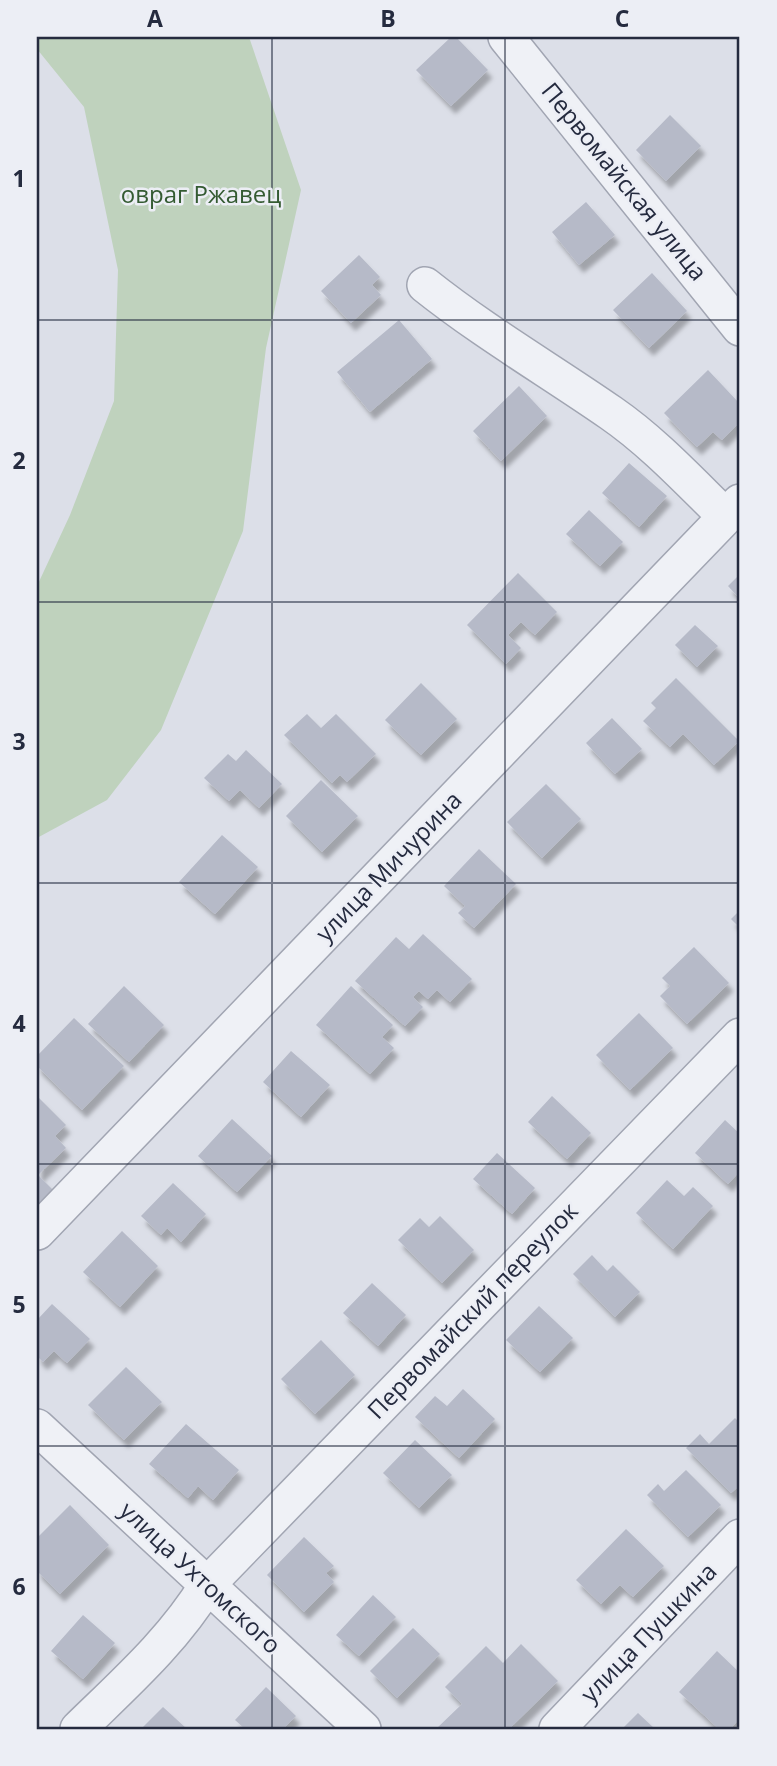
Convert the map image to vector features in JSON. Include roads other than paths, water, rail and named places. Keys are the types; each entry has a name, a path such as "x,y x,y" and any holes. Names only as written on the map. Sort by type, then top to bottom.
{"street":[{"name":"Первомайская улица","path":"506,37 740,328"},
{"path":"425,285 467,319 612,414 733,510"},
{"name":"улица Мичурина","path":"37,1232 733,510"},
{"name":"Первомайский переулок","path":"78,1729 163,1643 193,1608 207,1585 740,1037"},
{"name":"улица Ухтомского","path":"37,1427 363,1729"},
{"name":"улица Пушкина","path":"557,1729 740,1537"}],"park label":[{"name":"овраг Ржавец","path":"201,195"}]}
